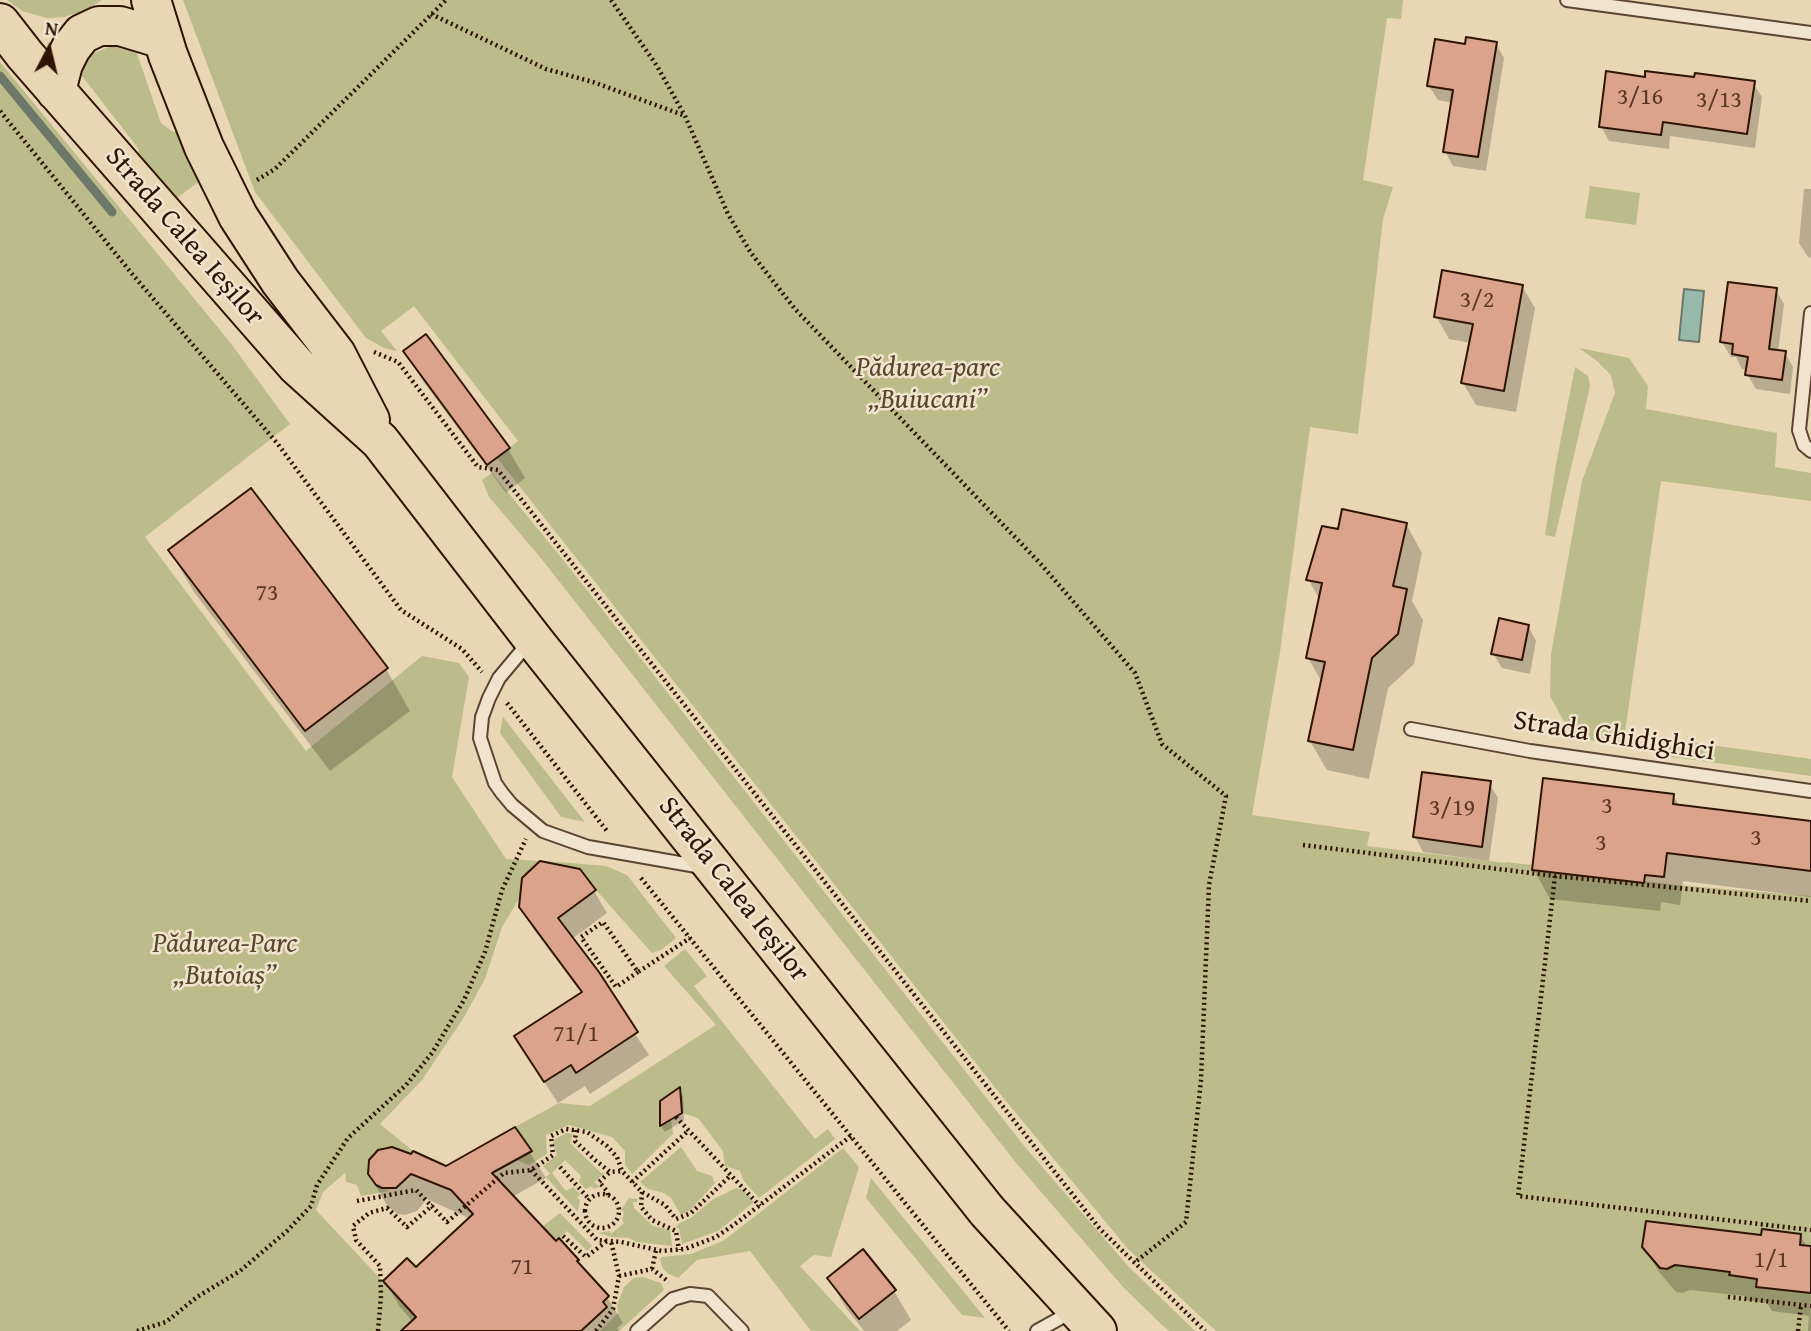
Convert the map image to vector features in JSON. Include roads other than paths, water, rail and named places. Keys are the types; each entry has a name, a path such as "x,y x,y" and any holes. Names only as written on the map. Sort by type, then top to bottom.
{"main road":[{"name":"Strada Calea Ieșilor","path":"151,0 204,147 238,216 280,281 336,354 380,441"},
{"name":"Strada Calea Ieșilor","path":"0,23 297,366 380,441 987,1211 1087,1320"},
{"path":"57,91 67,56 82,34 99,26 120,26 163,38"}],"lane":[{"path":"1567,0 1811,33"},
{"path":"1811,313 1799,430 1804,445 1811,451"},
{"path":"533,638 494,687 482,717 480,738 495,783 502,793 543,831 588,847 716,869"},
{"name":"Strada Ghidighici","path":"1411,729 1530,751 1811,791"},
{"path":"637,1331 681,1296 708,1296 742,1331"},
{"path":"1037,1331 1087,1320"}],"waterway":[{"path":"0,76 112,212"}],"park label":[{"name":"Pădurea-parc „Buiucani”","path":"928,385"},
{"name":"Pădurea-Parc „Butoiaș”","path":"225,961"}]}
